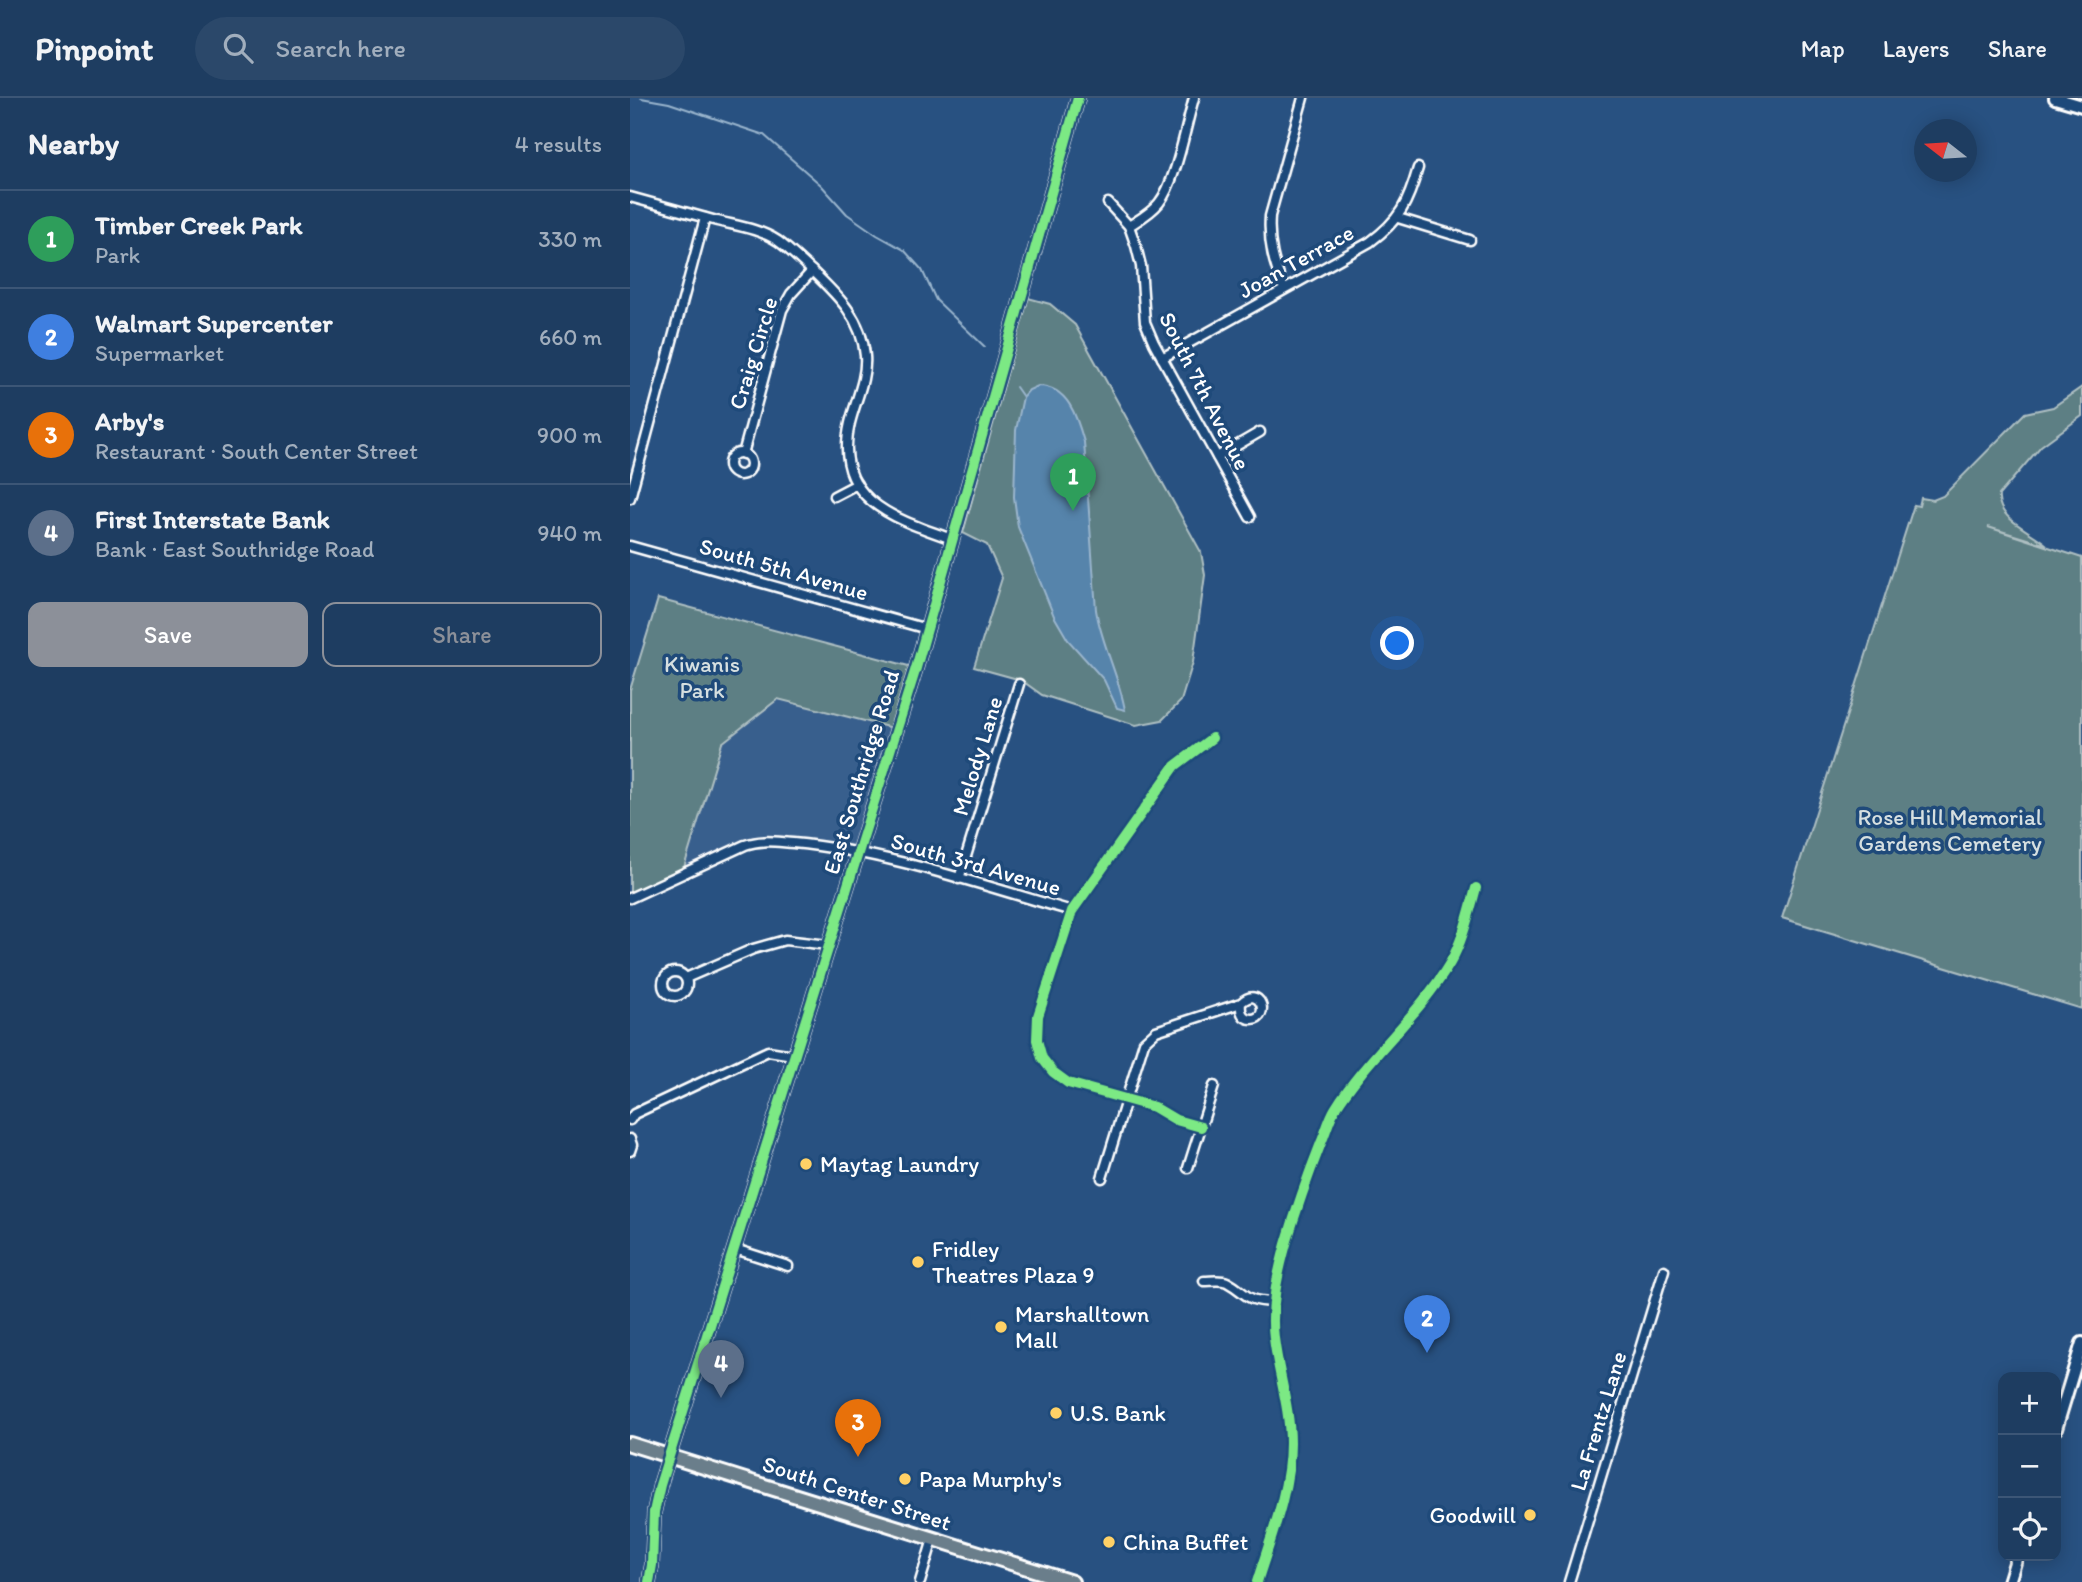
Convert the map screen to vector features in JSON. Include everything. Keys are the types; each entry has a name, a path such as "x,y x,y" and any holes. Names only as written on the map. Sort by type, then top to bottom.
{"main road":[{"name":"South Center Street","path":"630,1444 1072,1582"}],"street":[{"name":"East Southridge Road","path":"649,1582 654,1512 669,1455 927,629 1078,98"},
{"path":"1129,226 1148,215 1160,202 1168,187 1194,98"},
{"path":"1284,289 1272,260 1268,236 1270,216 1303,98"},
{"path":"2055,98 2082,106"},
{"name":"Joan Terrace","path":"1162,358 1370,242 1388,229 1398,218 1410,194 1418,168"},
{"path":"630,197 770,237 812,271 846,305 862,337 865,358 849,426 848,457 857,484 882,511 952,539"},
{"name":"South 7th Avenue","path":"1108,204 1129,226 1141,267 1145,322 1250,517"},
{"path":"630,498 705,218"},
{"path":"1398,218 1470,240"},
{"name":"Craig Circle","path":"743,454 782,310 791,294 812,271"},
{"path":"1217,457 1260,432"},
{"path":"834,496 857,484"},
{"name":"South 5th Avenue","path":"630,546 927,629"},
{"name":"Melody Lane","path":"959,879 1019,684"},
{"path":"1201,1127 1176,1120 1154,1107 1068,1083 1053,1072 1042,1058 1037,1040 1038,1016 1072,911 1175,766 1212,738"},
{"name":"South 3rd Avenue","path":"630,898 754,842 858,851 1072,911"},
{"path":"1257,1582 1282,1498 1290,1443 1288,1416 1273,1336 1274,1302 1286,1245 1312,1165 1334,1111 1371,1059 1425,1000 1451,961 1466,925 1476,888"},
{"path":"686,978 753,949 785,940 828,945"},
{"path":"1102,1178 1144,1042 1156,1031 1241,1003"},
{"path":"630,1120 634,1114 768,1051 793,1055"},
{"path":"1188,1168 1214,1086"},
{"path":"630,1139 630,1151"},
{"path":"735,1249 788,1266"},
{"name":"La Frentz Lane","path":"1569,1582 1664,1270"},
{"path":"1204,1281 1225,1281 1257,1302 1274,1302"},
{"path":"2061,1412 2082,1343"},
{"path":"920,1582 933,1539"},
{"path":"2009,1582 2015,1561"}],"shaded area":[{"path":"1038,386 1048,387 1064,397 1074,413 1084,442 1096,610 1125,710 1117,708 1104,680 1068,640 1054,616 1018,527 1014,497 1016,430 1023,397"},
{"path":"778,699 896,729 858,851 754,842 682,874 722,743"}],"green space":[{"path":"1028,298 1050,304 1075,325 1201,552 1205,575 1193,662 1181,701 1162,720 1136,725 1042,695 1021,680 974,667 1002,578 987,545 963,533"},
{"name":"Rose Hill Memorial Gardens Cemetery","path":"2082,387 2082,416 2041,446 1999,495 2003,511 2009,518 2047,545 1988,527 2082,558 2082,1009 1782,918 1914,505 1919,506 1921,498 1933,500 1943,496 2025,413 2053,407"},
{"name":"Kiwanis Park","path":"658,599 916,668 896,729 778,699 722,743 682,874 630,898 630,690"}],"waterway":[{"path":"641,98 669,103 764,135 821,185 847,214 904,250 922,270 936,300 985,347"},
{"path":"1016,387 1023,397"}],"cycle path":[{"path":"649,1582 654,1512 660,1485 916,668 1078,98"},
{"path":"1201,1127 1176,1120 1154,1107 1068,1083 1053,1072 1042,1058 1037,1040 1038,1016 1072,911 1175,766 1212,738"},
{"path":"1257,1582 1279,1513 1289,1461 1288,1416 1273,1326 1274,1302 1286,1244 1311,1168 1335,1109 1362,1071 1423,1001 1450,963 1462,936 1476,888"}],"place":[{"name":"Timber Creek Park","path":"1073,511"},
{"name":"Maytag Laundry","path":"806,1164"},
{"name":"Fridley Theatres Plaza 9","path":"918,1262"},
{"name":"Marshalltown Mall","path":"1001,1327"},
{"name":"Walmart Supercenter","path":"1427,1353"},
{"name":"First Interstate Bank","path":"721,1398"},
{"name":"U.S. Bank","path":"1056,1413"},
{"name":"Arby's","path":"858,1457"},
{"name":"Papa Murphy's","path":"905,1479"},
{"name":"Goodwill","path":"1530,1515"},
{"name":"China Buffet","path":"1109,1542"}]}
